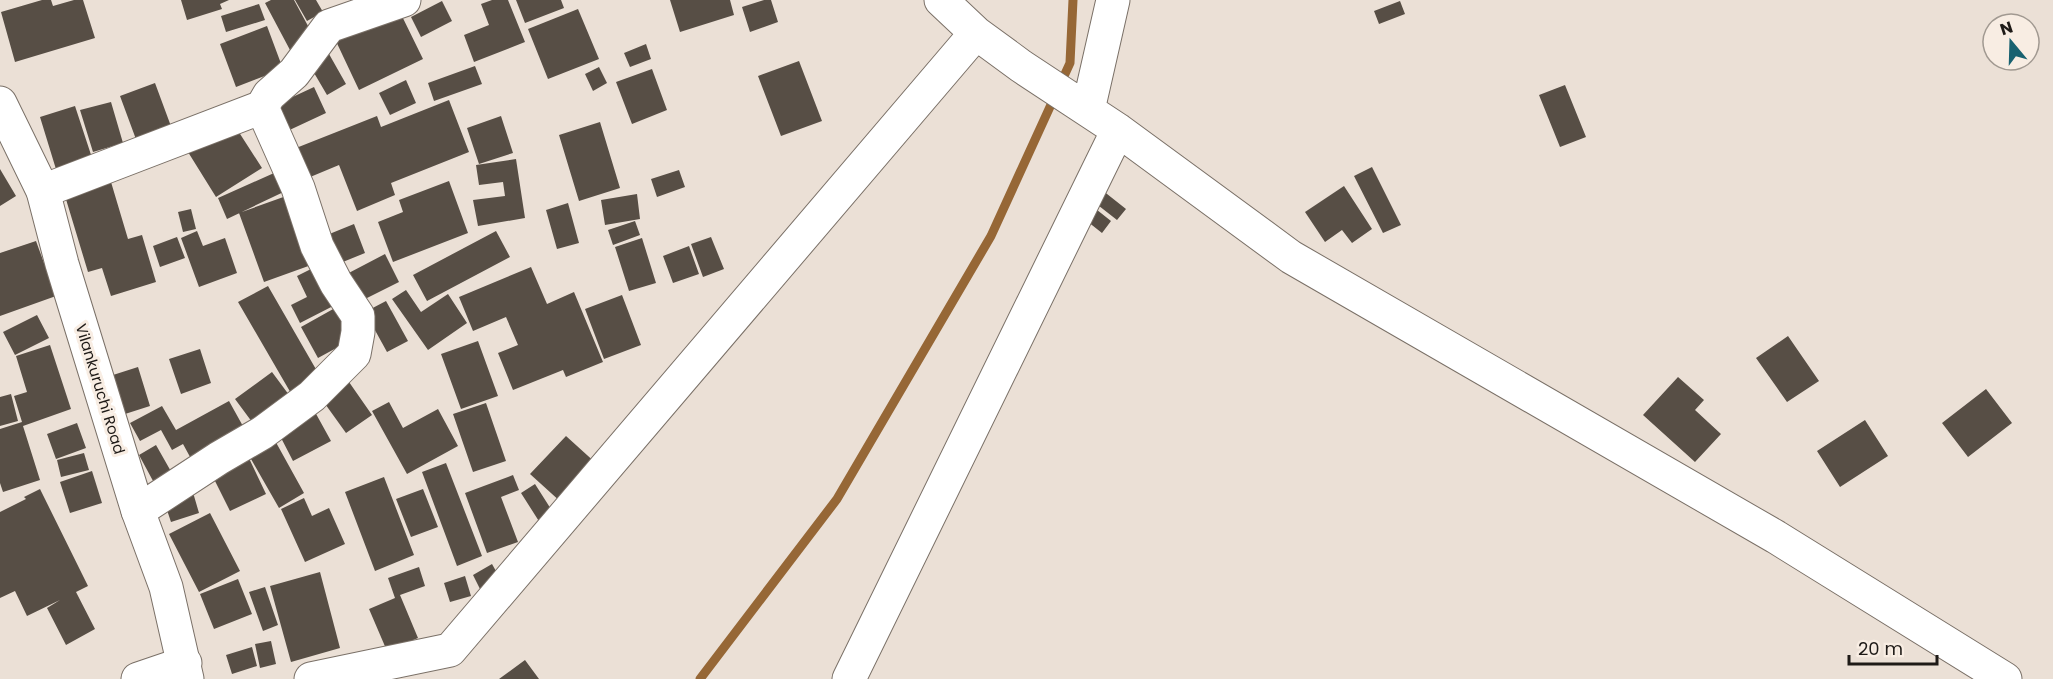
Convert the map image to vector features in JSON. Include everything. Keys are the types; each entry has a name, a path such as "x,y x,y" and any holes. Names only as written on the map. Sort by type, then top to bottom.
{"street":[{"path":"43,191 262,107 269,94 294,73 329,26 404,0"},
{"path":"941,0 976,33 1021,66 1119,130 1291,257 1776,537 2005,679"},
{"path":"1087,109 1113,0"},
{"path":"311,679 450,650 976,33"},
{"name":"Vilankuruchi Road","path":"0,103 43,191 62,264 138,511 166,587 186,671"},
{"path":"138,511 262,433 312,396 354,354 358,316 336,283 317,246 298,188 262,107"},
{"path":"849,679 1119,130"},
{"path":"138,679 186,671"}],"building":[{"path":"42,0 51,0 53,6 83,0 95,38 15,62 1,12"},
{"path":"181,0 229,0 220,4 222,9 187,20"},
{"path":"271,0 294,0 314,37 290,50 265,3"},
{"path":"295,0 316,0 323,12 307,21"},
{"path":"492,0 508,0 525,42 474,62 464,35 489,25 481,4"},
{"path":"516,0 561,0 564,8 525,23"},
{"path":"670,0 730,0 734,15 680,32"},
{"path":"771,0 778,22 750,32 742,7"},
{"path":"442,1 452,21 421,37 411,17"},
{"path":"1400,1 1405,14 1379,24 1374,11"},
{"path":"259,4 265,20 226,32 221,16"},
{"path":"397,6 423,59 359,90 334,37"},
{"path":"578,9 599,59 548,79 528,29"},
{"path":"267,26 283,69 236,87 220,44"},
{"path":"646,44 651,59 630,67 624,53"},
{"path":"329,54 346,84 327,95 310,66"},
{"path":"799,61 822,121 781,136 758,76"},
{"path":"475,66 482,84 434,101 428,83"},
{"path":"599,67 607,83 593,91 585,74"},
{"path":"652,69 667,110 632,124 616,82"},
{"path":"406,80 416,103 390,115 379,93"},
{"path":"155,83 172,129 137,142 120,96"},
{"path":"1565,85 1586,137 1560,147 1539,95"},
{"path":"314,87 326,113 281,134 269,108"},
{"path":"449,100 469,152 391,183 395,195 357,211 339,165 303,180 291,150 377,116 381,127"},
{"path":"111,102 123,143 93,152 80,110"},
{"path":"75,106 95,167 59,179 40,117"},
{"path":"501,116 513,153 479,164 467,128"},
{"path":"600,122 620,188 579,201 559,135"},
{"path":"233,123 262,168 216,197 188,152"},
{"path":"516,159 525,218 478,226 473,200 505,196 503,182 479,185 476,165"},
{"path":"1372,167 1401,225 1383,233 1354,176"},
{"path":"0,169 16,196 0,206"},
{"path":"283,169 292,188 227,219 218,198"},
{"path":"679,170 685,187 657,197 651,179"},
{"path":"449,181 468,233 393,262 378,222 403,212 399,200"},
{"path":"111,182 128,239 142,235 156,282 111,296 102,268 88,272 65,196"},
{"path":"1344,186 1372,229 1352,243 1342,230 1325,242 1305,212"},
{"path":"1102,190 1126,209 1117,220 1094,202"},
{"path":"637,194 640,219 605,225 601,200"},
{"path":"289,195 314,264 264,282 239,213"},
{"path":"1087,202 1111,221 1102,233 1078,214"},
{"path":"568,203 579,243 557,249 546,210"},
{"path":"191,209 196,229 183,232 178,212"},
{"path":"635,221 640,235 613,245 608,230"},
{"path":"354,224 365,253 333,266 322,237"},
{"path":"197,231 203,246 225,238 237,273 199,287 181,238"},
{"path":"496,231 510,257 427,301 413,275"},
{"path":"177,237 185,258 160,267 153,246"},
{"path":"711,237 724,269 703,277 691,244"},
{"path":"642,238 656,283 629,291 615,247"},
{"path":"36,241 56,296 0,316 0,253"},
{"path":"689,246 699,274 673,283 663,256"},
{"path":"385,254 399,282 357,303 343,276"},
{"path":"319,265 339,303 300,323 291,305 307,297 297,276"},
{"path":"531,267 547,304 574,292 603,362 566,377 563,370 513,390 498,353 518,345 506,317 473,331 459,297"},
{"path":"268,286 321,378 292,395 238,302"},
{"path":"406,290 421,312 448,294 467,323 428,350 392,299"},
{"path":"622,295 641,345 604,359 585,309"},
{"path":"386,301 408,341 387,352 365,312"},
{"path":"335,308 351,340 318,358 301,327"},
{"path":"37,315 49,338 15,355 3,332"},
{"path":"1788,336 1819,381 1787,402 1756,358"},
{"path":"478,341 498,396 461,409 441,354"},
{"path":"50,345 71,409 23,426 40,480 3,492 0,483 0,429 22,422 14,396 27,392 16,356"},
{"path":"200,349 211,383 181,394 169,359"},
{"path":"138,367 150,406 125,414 113,375"},
{"path":"272,372 292,399 255,426 235,399"},
{"path":"1678,377 1704,400 1695,410 1721,434 1695,462 1643,415"},
{"path":"349,382 372,415 346,433 323,401"},
{"path":"1986,389 2012,423 1968,457 1942,423"},
{"path":"11,394 18,421 0,426 0,397"},
{"path":"229,401 249,437 195,466 183,444 172,450 161,430 140,441 130,423 162,406 176,430"},
{"path":"389,402 403,428 438,409 458,446 407,474 372,411"},
{"path":"486,403 506,461 473,472 453,414"},
{"path":"315,412 331,441 293,461 278,432"},
{"path":"1865,420 1888,456 1840,487 1817,451"},
{"path":"77,423 86,448 56,459 47,434"},
{"path":"566,436 598,465 562,503 530,474"},
{"path":"273,437 304,493 279,508 247,452"},
{"path":"156,445 177,482 159,492 139,455"},
{"path":"84,453 89,470 61,477 57,460"},
{"path":"247,454 266,494 230,511 210,471"},
{"path":"446,463 482,556 457,566 422,472"},
{"path":"92,471 102,503 70,513 60,482"},
{"path":"513,475 519,490 501,497 518,542 487,553 465,493"},
{"path":"384,477 414,555 375,571 345,492"},
{"path":"535,484 556,517 542,526 521,493"},
{"path":"40,489 88,586 76,592 95,629 66,645 47,608 60,600 27,616 15,591 0,598 0,512"},
{"path":"192,489 199,513 171,522 163,498"},
{"path":"423,489 438,527 411,537 396,499"},
{"path":"304,498 312,516 329,508 345,544 305,562 281,509"},
{"path":"210,513 240,571 199,592 169,534"},
{"path":"492,564 501,580 481,591 473,575"},
{"path":"419,567 425,586 400,595 418,638 387,651 369,609 395,598 388,578"},
{"path":"320,572 340,648 291,662 270,586"},
{"path":"465,576 471,596 450,602 444,583"},
{"path":"238,579 252,614 214,629 200,594"},
{"path":"265,587 278,625 263,631 249,592"},
{"path":"271,641 276,664 260,668 255,644"},
{"path":"252,647 257,666 232,674 226,655"},
{"path":"525,660 539,679 499,679"}],"waterway":[{"path":"700,679 837,499 991,236 1070,63 1073,0"}]}
